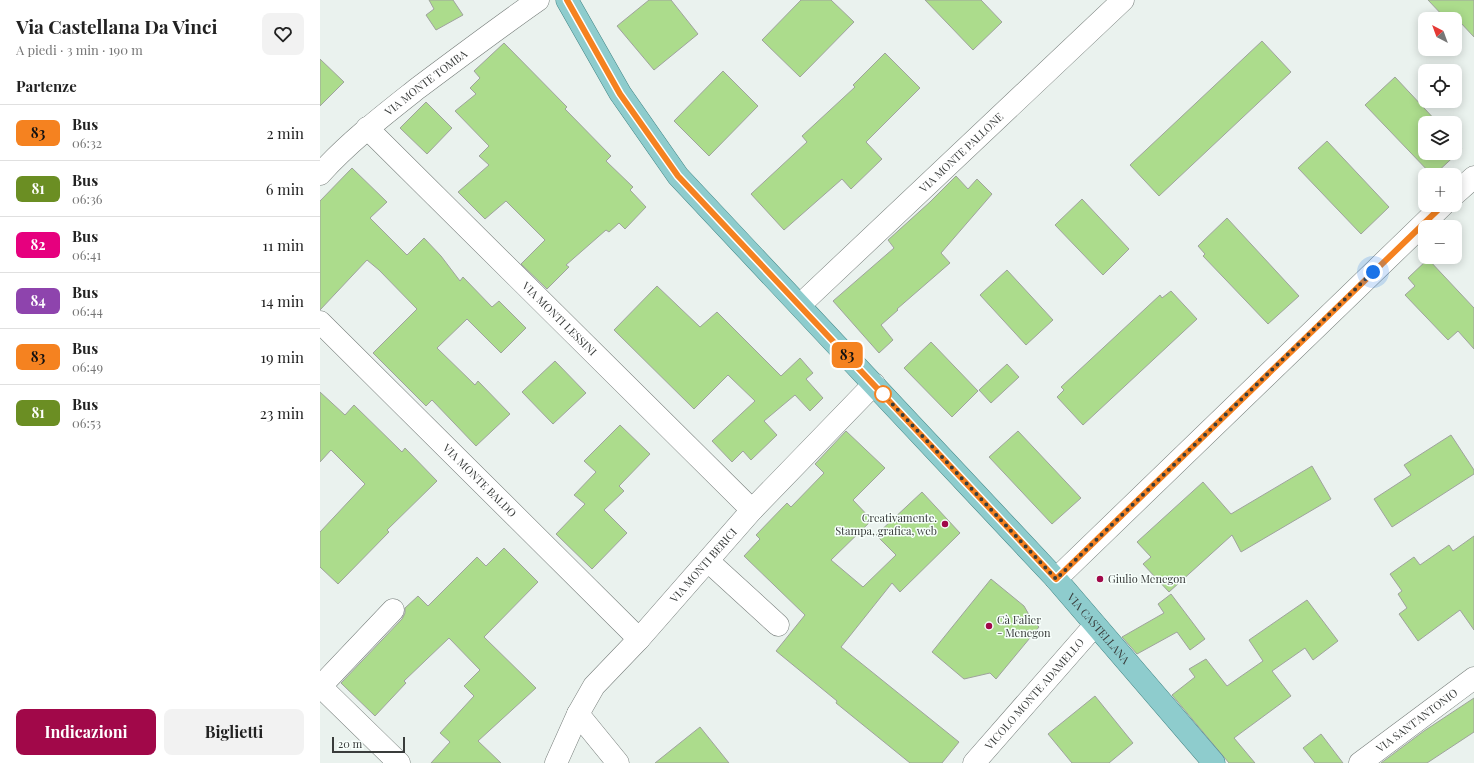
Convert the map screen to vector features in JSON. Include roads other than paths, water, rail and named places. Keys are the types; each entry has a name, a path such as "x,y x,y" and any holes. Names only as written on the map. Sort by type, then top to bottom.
{"main road":[{"name":"VIA CASTELLANA","path":"567,0 620,94 678,176 1056,579 1214,763"}],"street":[{"name":"VIA MONTE TOMBA","path":"324,161 458,58 538,0"},
{"name":"VIA MONTE PALLONE","path":"800,305 1123,0"},
{"name":"VIA MONTI LESSINI","path":"367,128 752,510"},
{"path":"1462,188 1474,177"},
{"path":"1056,579 1436,212"},
{"name":"VIA MONTE BALDO","path":"320,322 639,639"},
{"name":"VIA MONTI BERICI","path":"556,763 578,714 594,686 639,639 752,510 874,384"},
{"path":"708,560 778,625"},
{"path":"393,610 320,687 399,763"},
{"name":"VICOLO MONTE ADAMELLO","path":"974,763 1095,625"},
{"name":"VIA SANT'ANTONIO","path":"1360,763 1474,678"},
{"path":"578,714 618,763"}],"place":[{"name":"Creativamente. Stampa, grafica, web","path":"945,524"},
{"name":"Giulio Menegon","path":"1100,579"},
{"name":"Cà Falier - Menegon","path":"989,626"}]}
